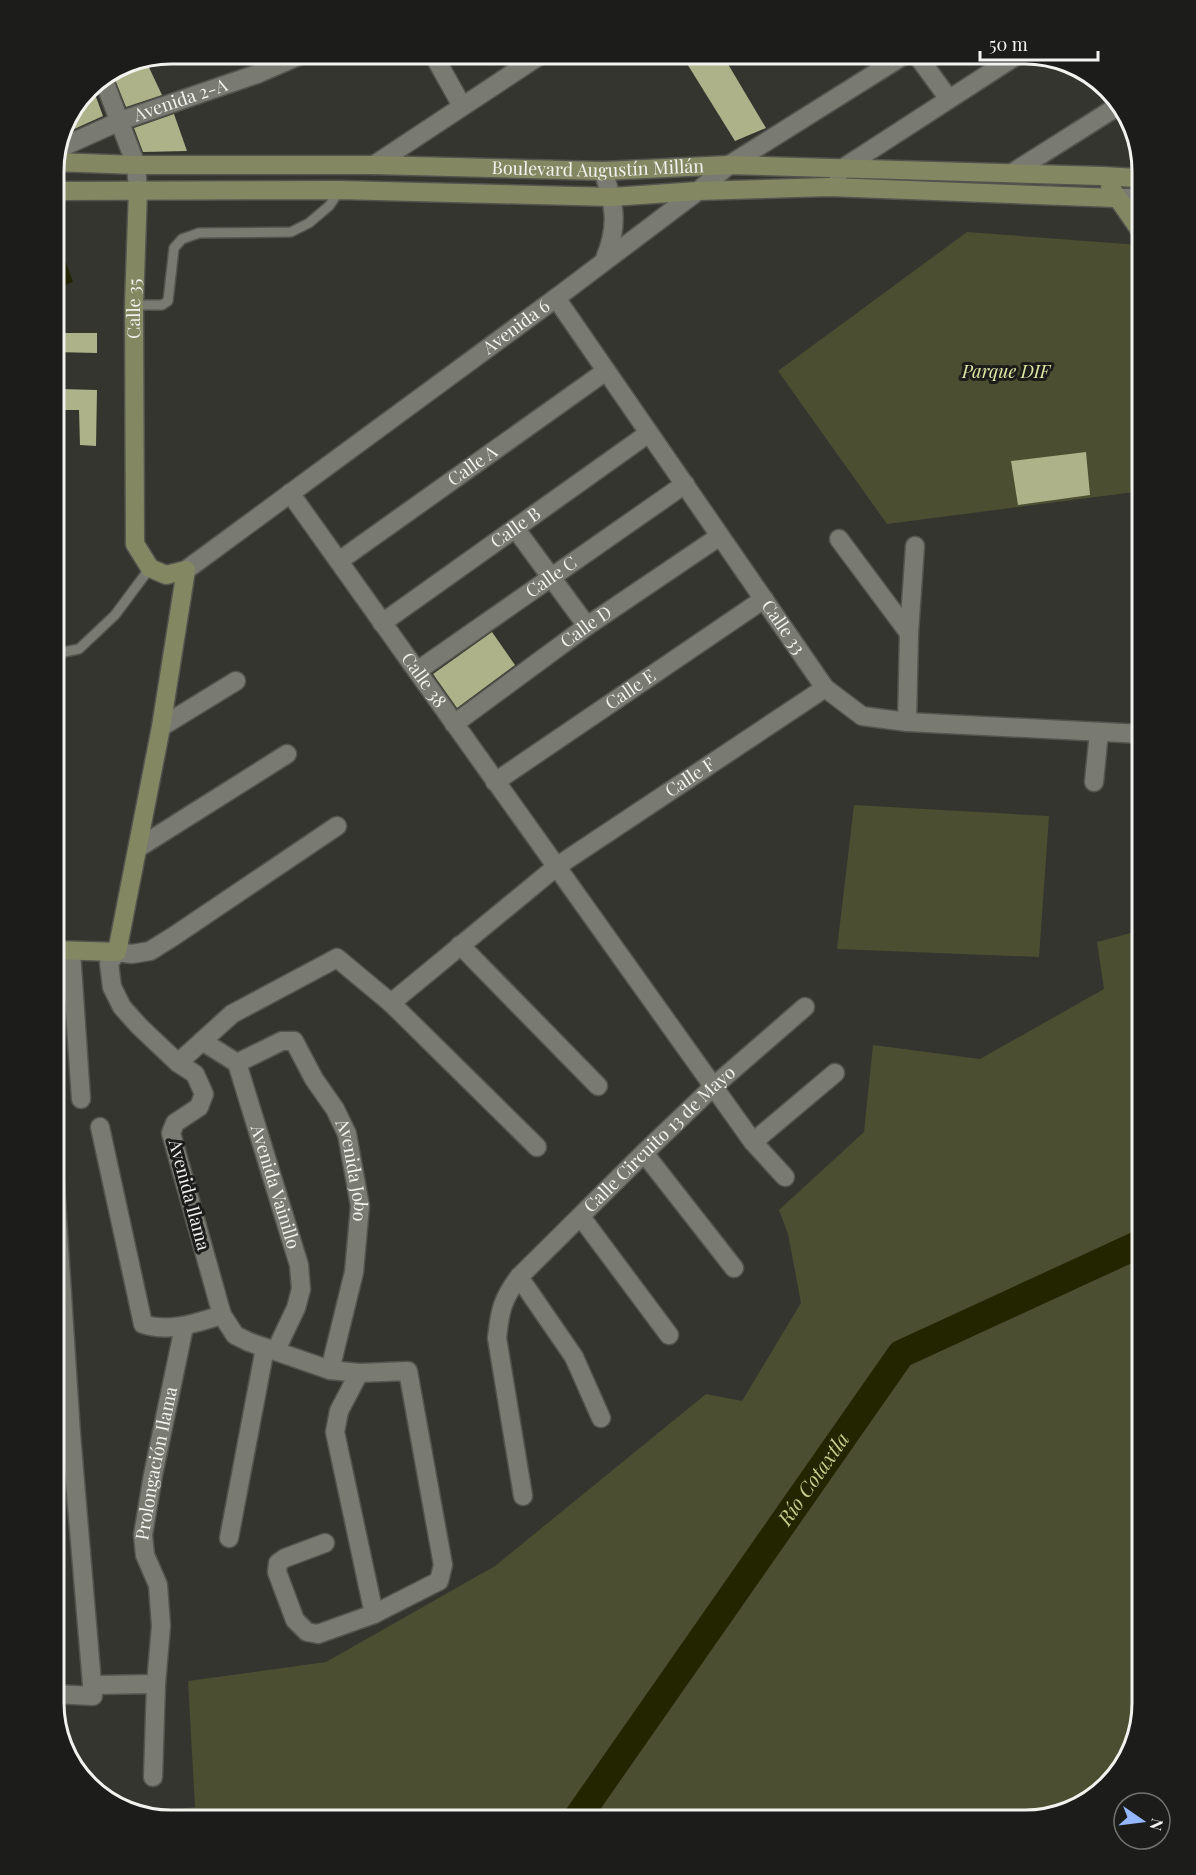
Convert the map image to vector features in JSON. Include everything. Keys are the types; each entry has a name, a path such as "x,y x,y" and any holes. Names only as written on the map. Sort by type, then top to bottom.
{"street":[{"name":"Avenida 2-A","path":"68,145 120,121 278,65"},
{"path":"439,65 462,106"},
{"path":"374,165 525,65"},
{"name":"Avenida 6","path":"186,570 603,263 729,165 888,65"},
{"path":"924,65 949,99"},
{"path":"830,187 843,168 1001,65"},
{"name":"Calle 35","path":"106,87 136,165 138,190 134,305 135,544 150,568"},
{"path":"1012,173 1112,110"},
{"name":"Boulevard Augustín Millán","path":"65,162 136,165 374,165 603,171 729,165 1102,176 1132,179"},
{"path":"603,171 612,197 615,217 611,244 603,263"},
{"path":"1102,176 1132,220"},
{"name":"Boulevard Augustín Millán","path":"138,190 340,190 612,197 698,191 830,187 1132,198"},
{"path":"65,191 138,190"},
{"name":"Calle 33","path":"556,298 825,688 862,716 907,722 1132,734"},
{"name":"Calle A","path":"339,561 606,371"},
{"name":"Calle B","path":"382,622 649,433"},
{"name":"Calle C","path":"417,671 685,484"},
{"name":"Calle 38","path":"290,493 753,1142 785,1177"},
{"path":"514,528 587,626"},
{"name":"Calle D","path":"454,724 587,626 720,536"},
{"path":"839,539 909,633"},
{"path":"907,722 909,633 915,546"},
{"path":"117,952 161,727 186,570 166,575 150,568"},
{"name":"Calle E","path":"495,782 764,599"},
{"path":"161,727 236,681"},
{"name":"Calle F","path":"391,1003 556,867 825,688"},
{"path":"1094,782 1099,732"},
{"path":"138,848 287,754"},
{"path":"64,950 132,954 150,951 337,826"},
{"path":"460,945 598,1086"},
{"name":"Avenida Ilama","path":"117,952 109,963 112,987 122,1006 139,1026 178,1063 195,1074 204,1094 199,1107 175,1123 171,1133 222,1315"},
{"path":"178,1063 232,1014 337,958 391,1003 537,1147"},
{"path":"64,962 81,1099"},
{"name":"Calle Circuito 13 de Mayo","path":"523,1496 497,1338 499,1315 507,1294 519,1277 644,1153 714,1086 805,1007"},
{"path":"201,1041 237,1063"},
{"name":"Avenida Jobo","path":"237,1063 282,1041 294,1041 314,1079 335,1108 347,1134 360,1206 354,1272 330,1371"},
{"name":"Avenida Vainillo","path":"229,1538 271,1349 296,1308 301,1289 299,1265 237,1063"},
{"path":"753,1142 835,1073"},
{"path":"100,1127 143,1324 153,1328 184,1327 222,1315 235,1335 330,1371 359,1373 408,1371 443,1565 439,1581 374,1614 318,1634 307,1632 295,1620 278,1572 278,1563 285,1558 325,1543"},
{"path":"644,1153 734,1268"},
{"path":"581,1217 669,1335"},
{"path":"519,1277 574,1358 601,1419"},
{"name":"Prolongación Ilama","path":"153,1777 156,1684 161,1626 158,1585 145,1555 143,1536 153,1475 184,1327"},
{"path":"359,1373 339,1411 335,1432 374,1614"},
{"path":"64,1444 93,1696 64,1695"},
{"path":"93,1684 156,1684"}],"lane":[{"path":"134,305 162,305 168,301 174,248 182,239 199,232 291,232 309,223 322,212 340,190"},
{"path":"65,652 79,649 115,615 150,568"}],"green space":[{"name":"Parque DIF","path":"967,232 1132,244 1132,492 887,524 778,371"},
{"path":"854,805 1049,816 1039,957 837,949"},
{"path":"1132,933 1132,1704 1131,1718 1123,1745 1114,1763 1095,1784 1072,1799 1039,1810 173,1810 195,1807 188,1681 326,1662 495,1566 706,1394 742,1401 801,1303 788,1234 779,1210 864,1132 873,1045 980,1059 1104,989 1097,942"}],"shaded area":[{"path":"65,260 73,282 65,285"}],"building":[{"path":"688,65 729,65 766,128 735,141"},
{"path":"149,67 162,95 126,107 115,81 137,70"},
{"path":"96,96 103,116 73,129 82,112"},
{"path":"174,114 187,151 143,152 134,128"},
{"path":"65,333 97,333 97,353 65,352"},
{"path":"65,389 97,390 96,446 80,445 79,410 65,410"},
{"path":"1086,452 1090,495 1018,505 1011,461"},
{"path":"492,632 515,665 457,708 433,674"}],"waterway":[{"name":"Río Cotaxtla","path":"583,1810 901,1354 1132,1248"}]}
